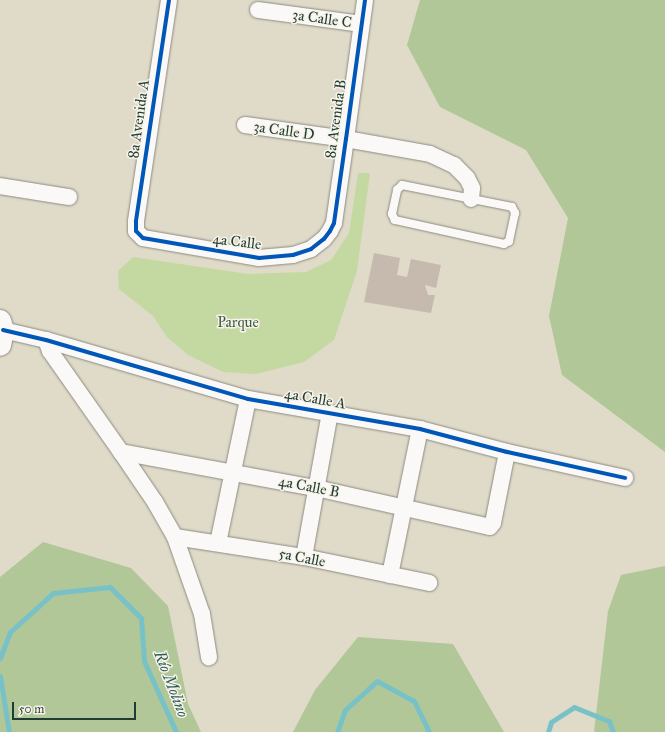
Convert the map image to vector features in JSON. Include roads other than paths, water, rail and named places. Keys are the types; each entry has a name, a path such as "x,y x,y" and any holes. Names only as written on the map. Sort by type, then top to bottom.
{"street":[{"name":"8a Avenida A","path":"143,238 137,233 136,222 168,0"},
{"name":"8a Avenida B","path":"324,239 334,223 365,0"},
{"name":"3a Calle C","path":"258,10 361,24"},
{"name":"3a Calle D","path":"245,125 346,139 430,154 454,166 467,178 472,188 471,199"},
{"path":"0,186 69,197"},
{"name":"4a Calle","path":"143,238 259,258 293,255 311,249 324,239"},
{"name":"4a Calle A","path":"1,332 46,340 248,399 420,429 507,452 625,478"},
{"path":"46,340 50,351 155,502 175,537 202,614 209,657"},
{"path":"218,543 231,473 248,399"},
{"path":"304,557 330,414"},
{"path":"390,575 420,429"},
{"name":"4a Calle B","path":"121,452 316,488 403,506 486,526 490,526 493,523 507,452"},
{"name":"5a Calle","path":"175,537 304,557 429,582"}],"lane":[{"path":"402,185 471,199 514,209 516,213 508,243 504,244 398,221 392,216 397,190 402,185"}],"waterway":[{"name":"Río Molino","path":"0,658 10,632 53,593 110,587 141,618 144,661 176,732"},
{"name":"Río Molino","path":"0,676 9,732"},
{"name":"Río Molino","path":"337,732 345,710 377,681 414,701 429,732"},
{"name":"Río Molino","path":"548,732 551,722 574,707 609,721 613,732"}],"park label":[{"name":"Parque","path":"238,323"}]}
